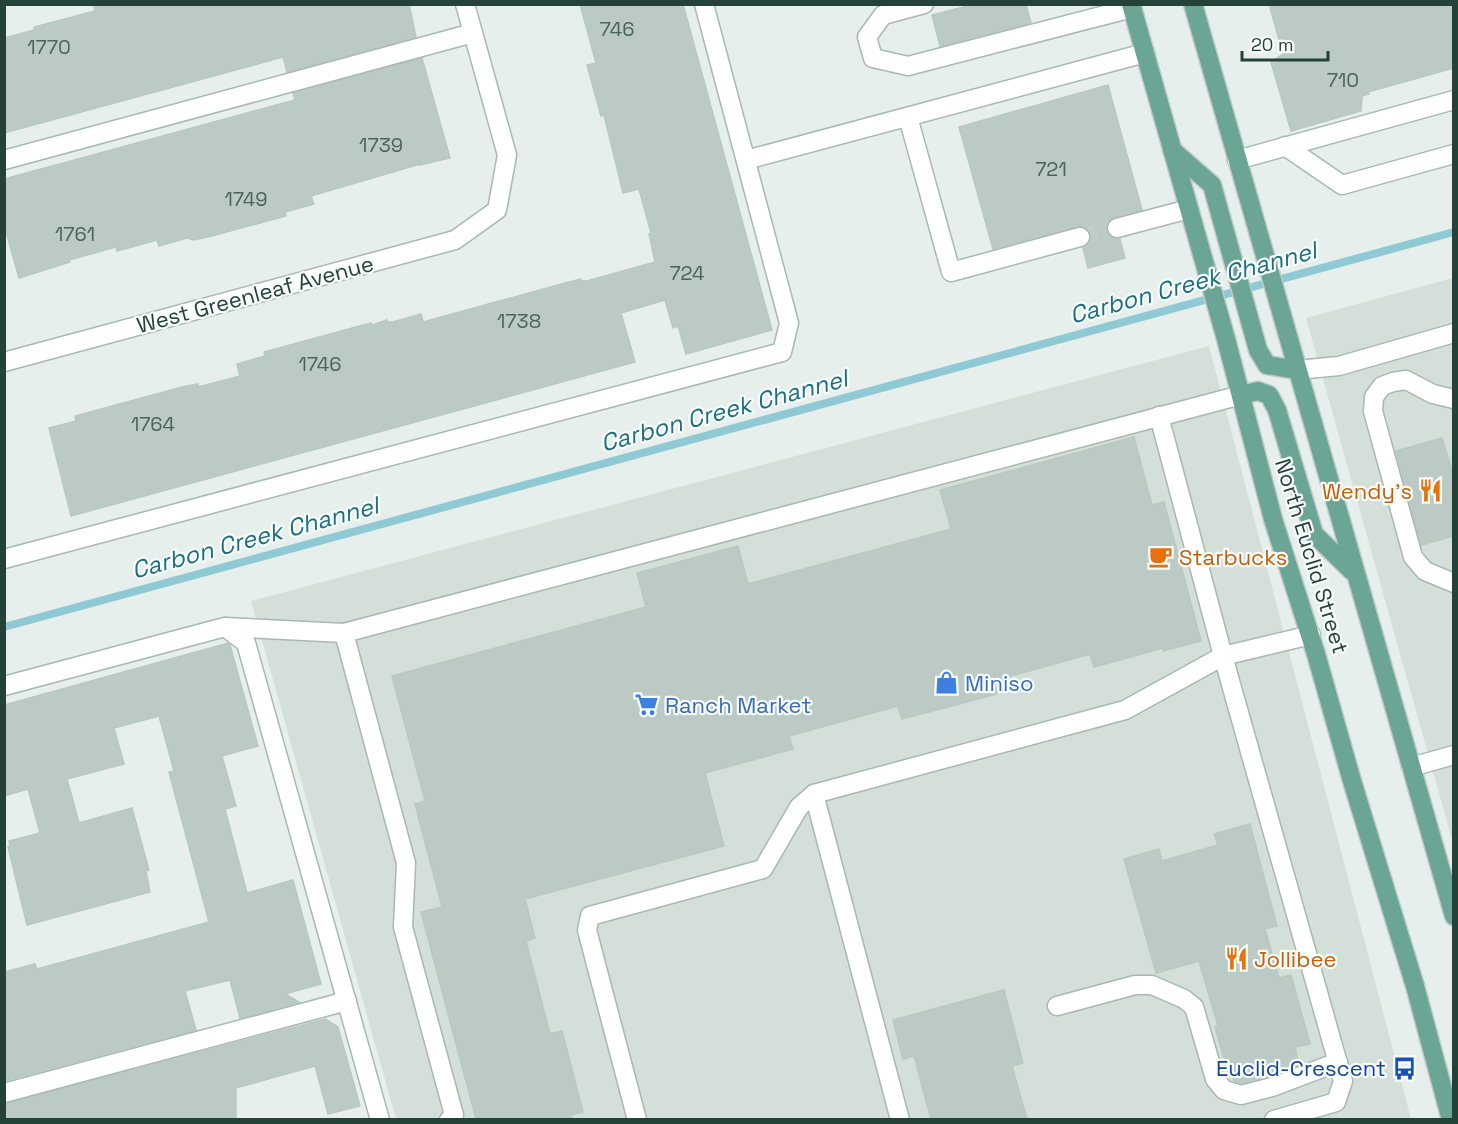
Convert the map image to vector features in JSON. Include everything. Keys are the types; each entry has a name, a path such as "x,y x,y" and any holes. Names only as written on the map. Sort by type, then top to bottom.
{"main road":[{"name":"North Euclid Street","path":"1193,4 1454,916"},
{"name":"North Euclid Street","path":"1132,6 1226,339 1273,519 1311,635 1352,781 1415,986 1451,1119"},
{"path":"1172,150 1212,185 1258,350 1267,366 1297,370"},
{"path":"1241,395 1258,391 1269,395 1277,410 1314,534 1354,572"}],"street":[{"path":"4,160 473,33 465,4"},
{"path":"4,559 782,352 789,323 704,4"},
{"path":"924,4 883,15 867,38 873,58 908,66 1132,6"},
{"name":"West Greenleaf Avenue","path":"4,362 455,240 497,210 507,154 473,33"},
{"path":"746,160 1145,53"},
{"path":"1237,160 1454,100"},
{"path":"908,117 951,272 1080,237"},
{"path":"1285,146 1342,185 1454,154"},
{"path":"1117,228 1189,209"},
{"path":"1297,370 1338,366 1454,333"},
{"path":"1454,399 1432,394 1406,380 1382,386 1374,397 1373,411 1413,557 1425,571 1454,583"},
{"path":"4,686 225,627 344,633 1241,395"},
{"path":"1159,416 1223,656 1343,1081 1336,1102 1274,1119"},
{"path":"225,627 246,643 380,1119"},
{"path":"344,633 406,863 403,927 454,1115 448,1119"},
{"path":"637,1119 587,930 590,916 763,869 799,807 814,794 1125,710 1223,656 1311,635"},
{"path":"1411,767 1454,755"},
{"path":"814,794 900,1119"},
{"path":"1057,1006 1135,985 1152,985 1184,999 1194,1007 1215,1079 1224,1090 1241,1095 1272,1087 1338,1062"},
{"path":"4,1094 347,1001"}],"shaded area":[{"path":"1453,278 1453,843 1306,318"},
{"path":"1209,346 1411,1119 396,1119 251,601"}],"building":[{"path":"93,4 409,4 416,37 287,72 283,57 4,133 4,38 34,30 34,27 95,11"},
{"path":"580,4 683,4 772,330 686,354 678,326 673,328 665,300 621,313 635,362 71,516 49,428 76,421 75,416 182,387 198,384 198,387 240,376 237,364 265,356 264,352 371,323 372,325 387,320 393,322 421,314 423,322 565,283 581,279 581,281 587,281 655,262 649,234 651,233 639,189 623,193 604,115 601,116 587,65 596,63"},
{"path":"975,4 1026,4 1031,23 940,46 932,15"},
{"path":"1269,4 1454,4 1454,68 1368,92 1369,94 1362,96 1361,111 1291,131 1271,62 1283,54"},
{"path":"422,58 450,158 420,164 311,196 314,204 285,212 286,216 193,240 187,238 159,246 157,240 117,251 116,247 69,260 70,262 19,278 4,225 4,179 295,100 293,93"},
{"path":"1108,85 1142,210 1114,217 1106,225 1109,235 1114,239 1120,239 1125,258 1088,268 1083,248 1088,244 1091,235 1082,226 993,249 959,127"},
{"path":"1134,437 1152,505 1164,502 1201,641 1163,651 1163,648 1094,667 1090,654 994,681 997,694 902,719 898,706 789,736 793,749 705,773 724,846 525,899 535,938 526,941 550,1034 562,1031 583,1112 571,1115 572,1119 476,1119 421,912 442,907 415,804 425,801 392,676 646,607 637,573 738,546 748,584 951,529 940,490"},
{"name":"Wendy's","path":"1442,438 1454,477 1454,536 1421,545 1396,451"},
{"path":"228,643 258,746 222,756 236,806 225,809 247,893 293,880 321,984 285,994 299,1002 240,1018 230,980 185,991 196,1030 4,1081 4,972 35,964 37,969 209,922 169,772 174,771 159,716 114,728 124,764 67,779 79,823 132,808 149,870 146,871 150,892 27,925 8,847 10,846 9,841 40,833 28,789 4,796 4,705"},
{"name":"Jollibee","path":"1250,824 1277,926 1265,929 1279,978 1291,975 1310,1044 1295,1047 1299,1065 1241,1083 1234,1081 1232,1071 1228,1072 1215,1027 1218,1026 1199,961 1156,973 1124,859 1159,849 1162,861 1218,845 1214,834"},
{"path":"1004,990 1023,1063 1012,1066 1027,1119 931,1119 914,1056 903,1059 893,1020"},
{"path":"325,1019 338,1027 360,1106 328,1114 315,1066 236,1088 236,1119 4,1119 4,1104"}],"waterway":[{"name":"Carbon Creek Channel","path":"4,627 1454,232"}],"tunnel":[{"path":"1080,237 1117,228"}],"place":[{"name":"Wendy's","path":"1430,491"},
{"name":"Starbucks","path":"1161,557"},
{"name":"Miniso","path":"947,683"},
{"name":"Ranch Market","path":"647,705"},
{"name":"Jollibee","path":"1236,959"},
{"name":"Euclid-Crescent","path":"1404,1068"}]}
